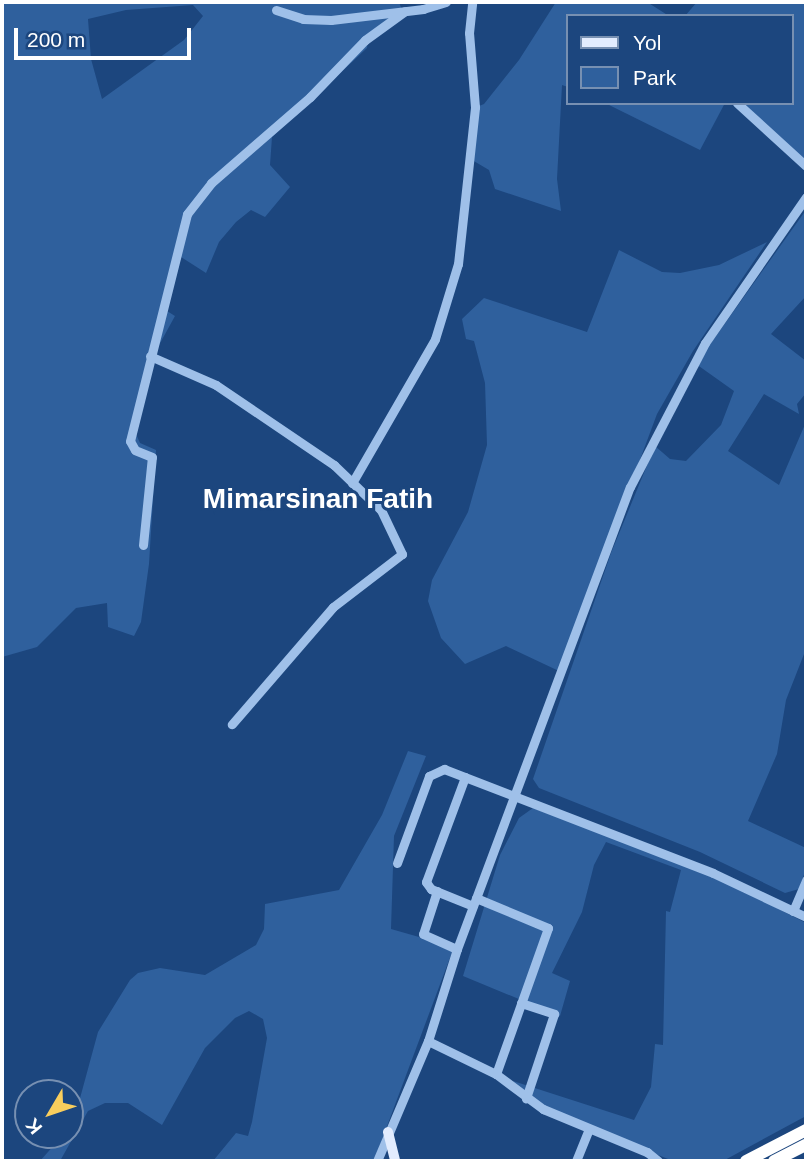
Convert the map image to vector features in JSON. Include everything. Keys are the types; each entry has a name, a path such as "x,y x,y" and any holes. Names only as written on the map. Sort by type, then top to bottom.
{"highway":[{"path":"746,1161 806,1130"},
{"path":"774,1161 806,1144"}],"main road":[{"path":"388,1132 395,1161"}],"street":[{"path":"275,10 303,19 331,20 446,2"},
{"path":"352,482 435,338 458,264 475,107 469,33 472,2"},
{"path":"143,545 152,457 135,450 130,441 187,214 211,183 310,97 365,40 405,10"},
{"path":"739,105 806,166"},
{"path":"377,1161 428,1041 457,949 517,798 630,487 705,343 806,197"},
{"path":"150,356 216,386 278,425 352,482 381,510 402,554 333,607 232,724"},
{"path":"397,863 429,776 440,769 713,873 806,917"},
{"path":"465,777 426,879 437,891 548,928 496,1074"},
{"path":"793,911 806,880"},
{"path":"437,891 423,934 457,949"},
{"path":"522,1003 554,1014 526,1098"},
{"path":"428,1041 496,1074 526,1098 648,1152 658,1161"},
{"path":"576,1161 589,1128"}],"green space":[{"path":"2,2 399,2 404,16 368,41 367,48 272,137 270,165 290,187 265,217 251,210 236,222 219,242 206,273 181,257 167,311 175,316 158,347 136,434 140,443 156,450 149,564 141,622 134,636 108,627 107,603 76,608 37,647 2,657","holes":["193,5 203,16 184,40 102,99 91,59 88,19 126,10"]},
{"path":"556,2 647,2 666,14 566,14 566,86 562,85 557,179 561,211 495,189 489,170 467,157 474,108 484,104 519,60"},
{"path":"697,2 806,2 806,163 737,105 794,105 794,14 687,14"},
{"path":"609,105 724,105 700,150"},
{"path":"806,210 806,296 771,334 806,361 806,393 797,404 799,414 764,394 728,451 779,485 806,422 806,649 786,700 777,754 748,821 806,848 806,869 799,889 785,893 700,852 539,788 533,779 611,553 655,446 670,459 686,461 721,425 734,391 696,364"},
{"path":"767,242 693,351 657,414 561,672 506,646 465,664 441,638 428,601 432,580 468,512 487,445 485,383 474,341 466,339 462,319 484,298 587,332 619,250 662,272 680,273 719,265"},
{"path":"408,751 426,756 394,836 391,929 454,947 374,1161 213,1161 236,1133 248,1136 252,1122 267,1038 263,1019 249,1011 235,1018 205,1048 162,1125 128,1103 105,1103 88,1111 84,1118 84,1084 98,1032 130,980 138,973 160,968 205,975 256,945 264,929 265,904 339,890 382,815"},
{"path":"533,808 708,873 806,923 806,1116 723,1161 673,1161 553,1113 523,1093 513,1081 634,1120 651,1087 655,1044 663,1045 666,911 670,912 681,870 606,842 594,865 582,912 552,973 570,981 560,1016 463,976 500,855 519,818"},
{"path":"51,1149 67,1149 60,1161 40,1161"}],"district":[{"name":"Mimarsinan Fatih","path":"318,499"}]}
